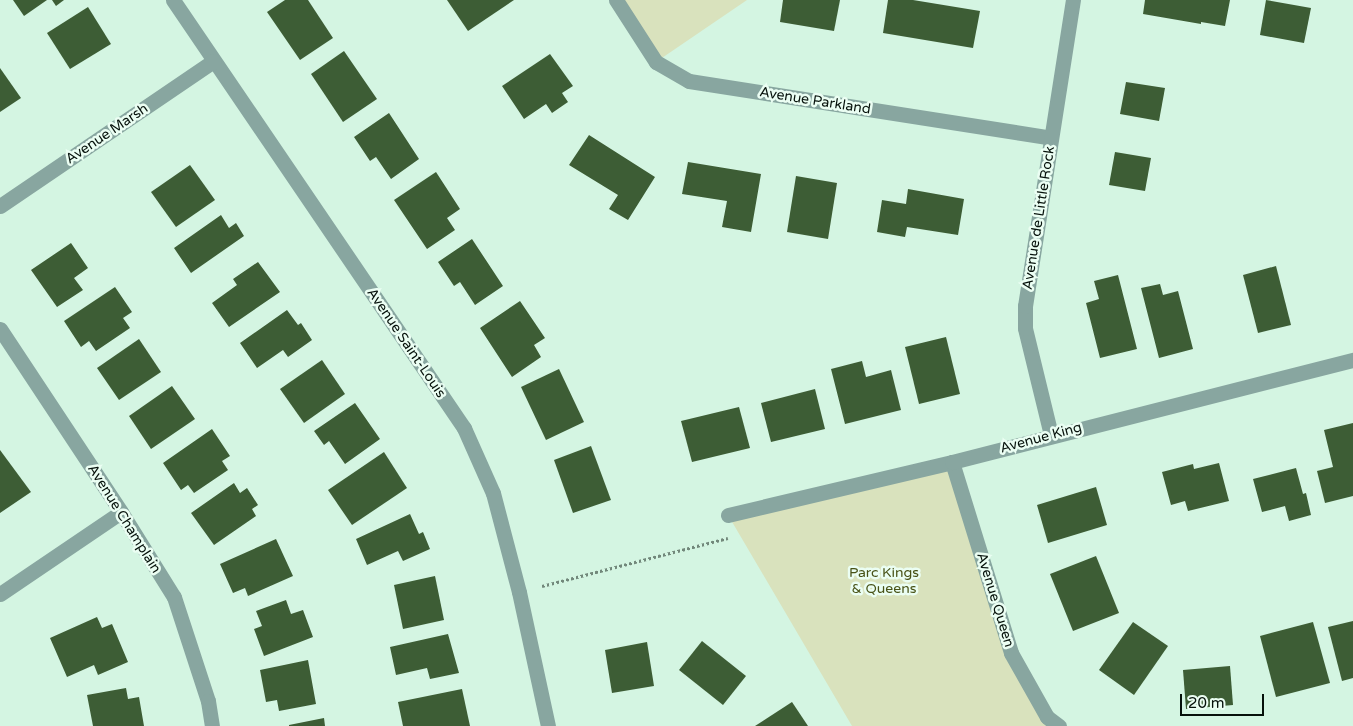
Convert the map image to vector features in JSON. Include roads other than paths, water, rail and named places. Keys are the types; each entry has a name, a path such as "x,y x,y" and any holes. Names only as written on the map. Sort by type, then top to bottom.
{"street":[{"name":"Avenue Saint-Louis","path":"173,0 213,62 464,428 493,493 519,592 548,726"},
{"name":"Avenue Parkland","path":"616,0 656,62 689,81 1051,138"},
{"name":"Avenue de Little Rock","path":"1051,435 1025,328 1025,306 1073,0"},
{"name":"Avenue Marsh","path":"0,206 213,62"},
{"name":"Avenue Champlain","path":"0,329 121,512 174,598 208,701 212,726"},
{"name":"Avenue King","path":"728,515 952,462 1051,435 1353,360"},
{"name":"Avenue Queen","path":"952,462 1011,653 1047,717 1059,726"},
{"path":"0,594 121,512"}],"park label":[{"name":"Parc Kings & Queens","path":"884,582"}]}
